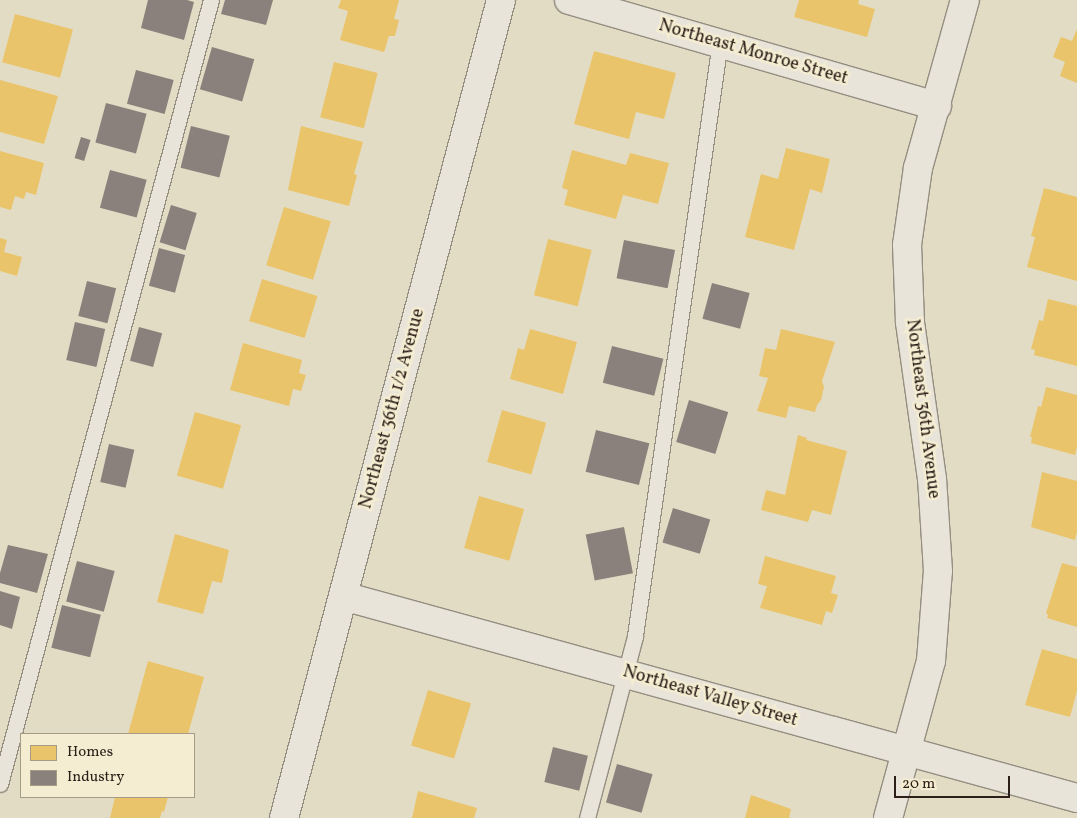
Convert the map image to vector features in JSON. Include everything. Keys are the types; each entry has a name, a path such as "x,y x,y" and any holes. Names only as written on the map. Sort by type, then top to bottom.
{"street":[{"name":"Northeast 36th 1/2 Avenue","path":"284,818 501,0"},
{"name":"Northeast Monroe Street","path":"569,0 937,106"},
{"name":"Northeast 36th Avenue","path":"888,818 931,661 938,571 932,479 910,322 908,245 918,168 937,106 965,0"},
{"name":"Northeast Valley Street","path":"343,596 1077,798"}],"lane":[{"path":"0,784 211,0"},
{"path":"587,818 635,636 720,42"}],"building: Homes":[{"path":"341,0 399,0 394,19 399,20 395,36 389,36 384,52 340,40 348,11 338,8"},
{"path":"799,0 859,0 858,4 875,9 867,37 794,17"},
{"path":"15,14 73,30 60,78 2,62"},
{"path":"1077,29 1077,83 1060,76 1065,62 1053,57 1061,37 1072,41"},
{"path":"594,51 676,73 664,119 636,112 629,139 574,124"},
{"path":"334,62 378,73 364,128 320,117"},
{"path":"0,80 58,96 44,144 0,132"},
{"path":"301,126 363,142 354,174 357,175 349,206 288,190"},
{"path":"786,148 830,159 822,193 810,189 794,250 745,237 761,174 778,179"},
{"path":"572,150 626,165 630,153 669,163 658,204 623,195 616,219 564,205 568,190 562,188"},
{"path":"0,151 44,163 36,195 26,192 24,199 15,196 11,210 0,207"},
{"path":"1044,188 1077,197 1077,281 1027,267 1035,237 1031,236"},
{"path":"284,207 331,221 313,280 266,265"},
{"path":"0,238 7,240 4,252 22,257 17,276 0,271"},
{"path":"548,239 592,250 578,306 534,295"},
{"path":"262,279 317,296 305,338 249,321"},
{"path":"1048,299 1077,306 1077,366 1034,355 1035,350 1031,349 1039,320 1043,321"},
{"path":"530,329 577,342 563,394 510,379 518,348 524,350"},
{"path":"781,329 835,342 822,381 824,387 821,400 815,412 789,406 786,418 757,411 768,378 759,376 765,348 776,350"},
{"path":"243,343 302,360 299,373 306,375 301,391 293,389 289,406 230,390"},
{"path":"1046,387 1077,395 1077,447 1075,455 1031,443 1032,437 1030,437 1038,406 1041,407"},
{"path":"502,410 546,423 531,475 487,462"},
{"path":"195,412 241,425 223,489 177,475"},
{"path":"798,435 807,438 806,440 847,451 831,515 812,510 808,522 761,510 766,490 785,495"},
{"path":"1042,472 1077,481 1077,532 1075,540 1031,527"},
{"path":"479,496 524,509 509,561 464,548"},
{"path":"175,534 229,550 222,583 212,581 203,614 157,602"},
{"path":"765,556 836,576 831,593 838,595 832,613 826,611 822,625 760,608 767,586 758,584"},
{"path":"1062,563 1077,567 1077,627 1047,618 1048,615 1046,613"},
{"path":"1042,649 1077,659 1077,691 1070,717 1025,705"},
{"path":"148,661 204,677 188,733 128,733"},
{"path":"428,690 471,703 454,759 411,745"},
{"path":"418,791 477,808 474,818 412,818"},
{"path":"751,795 791,809 789,818 745,818"},
{"path":"115,798 168,798 164,812 162,811 160,818 110,818"}],"building: Industry":[{"path":"148,0 187,0 194,2 184,40 141,28"},
{"path":"225,0 273,0 266,25 221,14"},
{"path":"212,47 254,59 242,101 200,89"},
{"path":"136,70 174,80 165,114 127,104"},
{"path":"106,103 147,114 136,153 95,143"},
{"path":"191,126 230,136 219,177 181,168"},
{"path":"81,137 91,140 84,161 75,158"},
{"path":"110,170 147,180 137,218 100,208"},
{"path":"171,205 197,213 185,250 160,242"},
{"path":"624,240 675,250 668,288 617,278"},
{"path":"159,248 185,255 175,293 149,286"},
{"path":"87,281 116,288 107,323 78,316"},
{"path":"712,283 750,293 740,329 702,319"},
{"path":"75,322 105,329 96,367 66,360"},
{"path":"139,327 162,333 153,367 130,361"},
{"path":"612,346 663,359 654,396 603,383"},
{"path":"689,400 728,412 715,454 676,442"},
{"path":"596,430 649,443 639,485 586,472"},
{"path":"109,444 134,450 126,488 100,482"},
{"path":"673,508 710,519 700,554 662,542"},
{"path":"624,527 633,573 595,581 586,534"},
{"path":"8,545 48,554 37,593 0,583 0,573"},
{"path":"77,561 115,571 104,612 66,602"},
{"path":"0,591 20,597 12,629 0,625"},
{"path":"62,605 101,615 90,657 51,648"},
{"path":"553,747 588,756 579,791 544,782"},
{"path":"617,764 653,774 642,813 606,802"}]}
